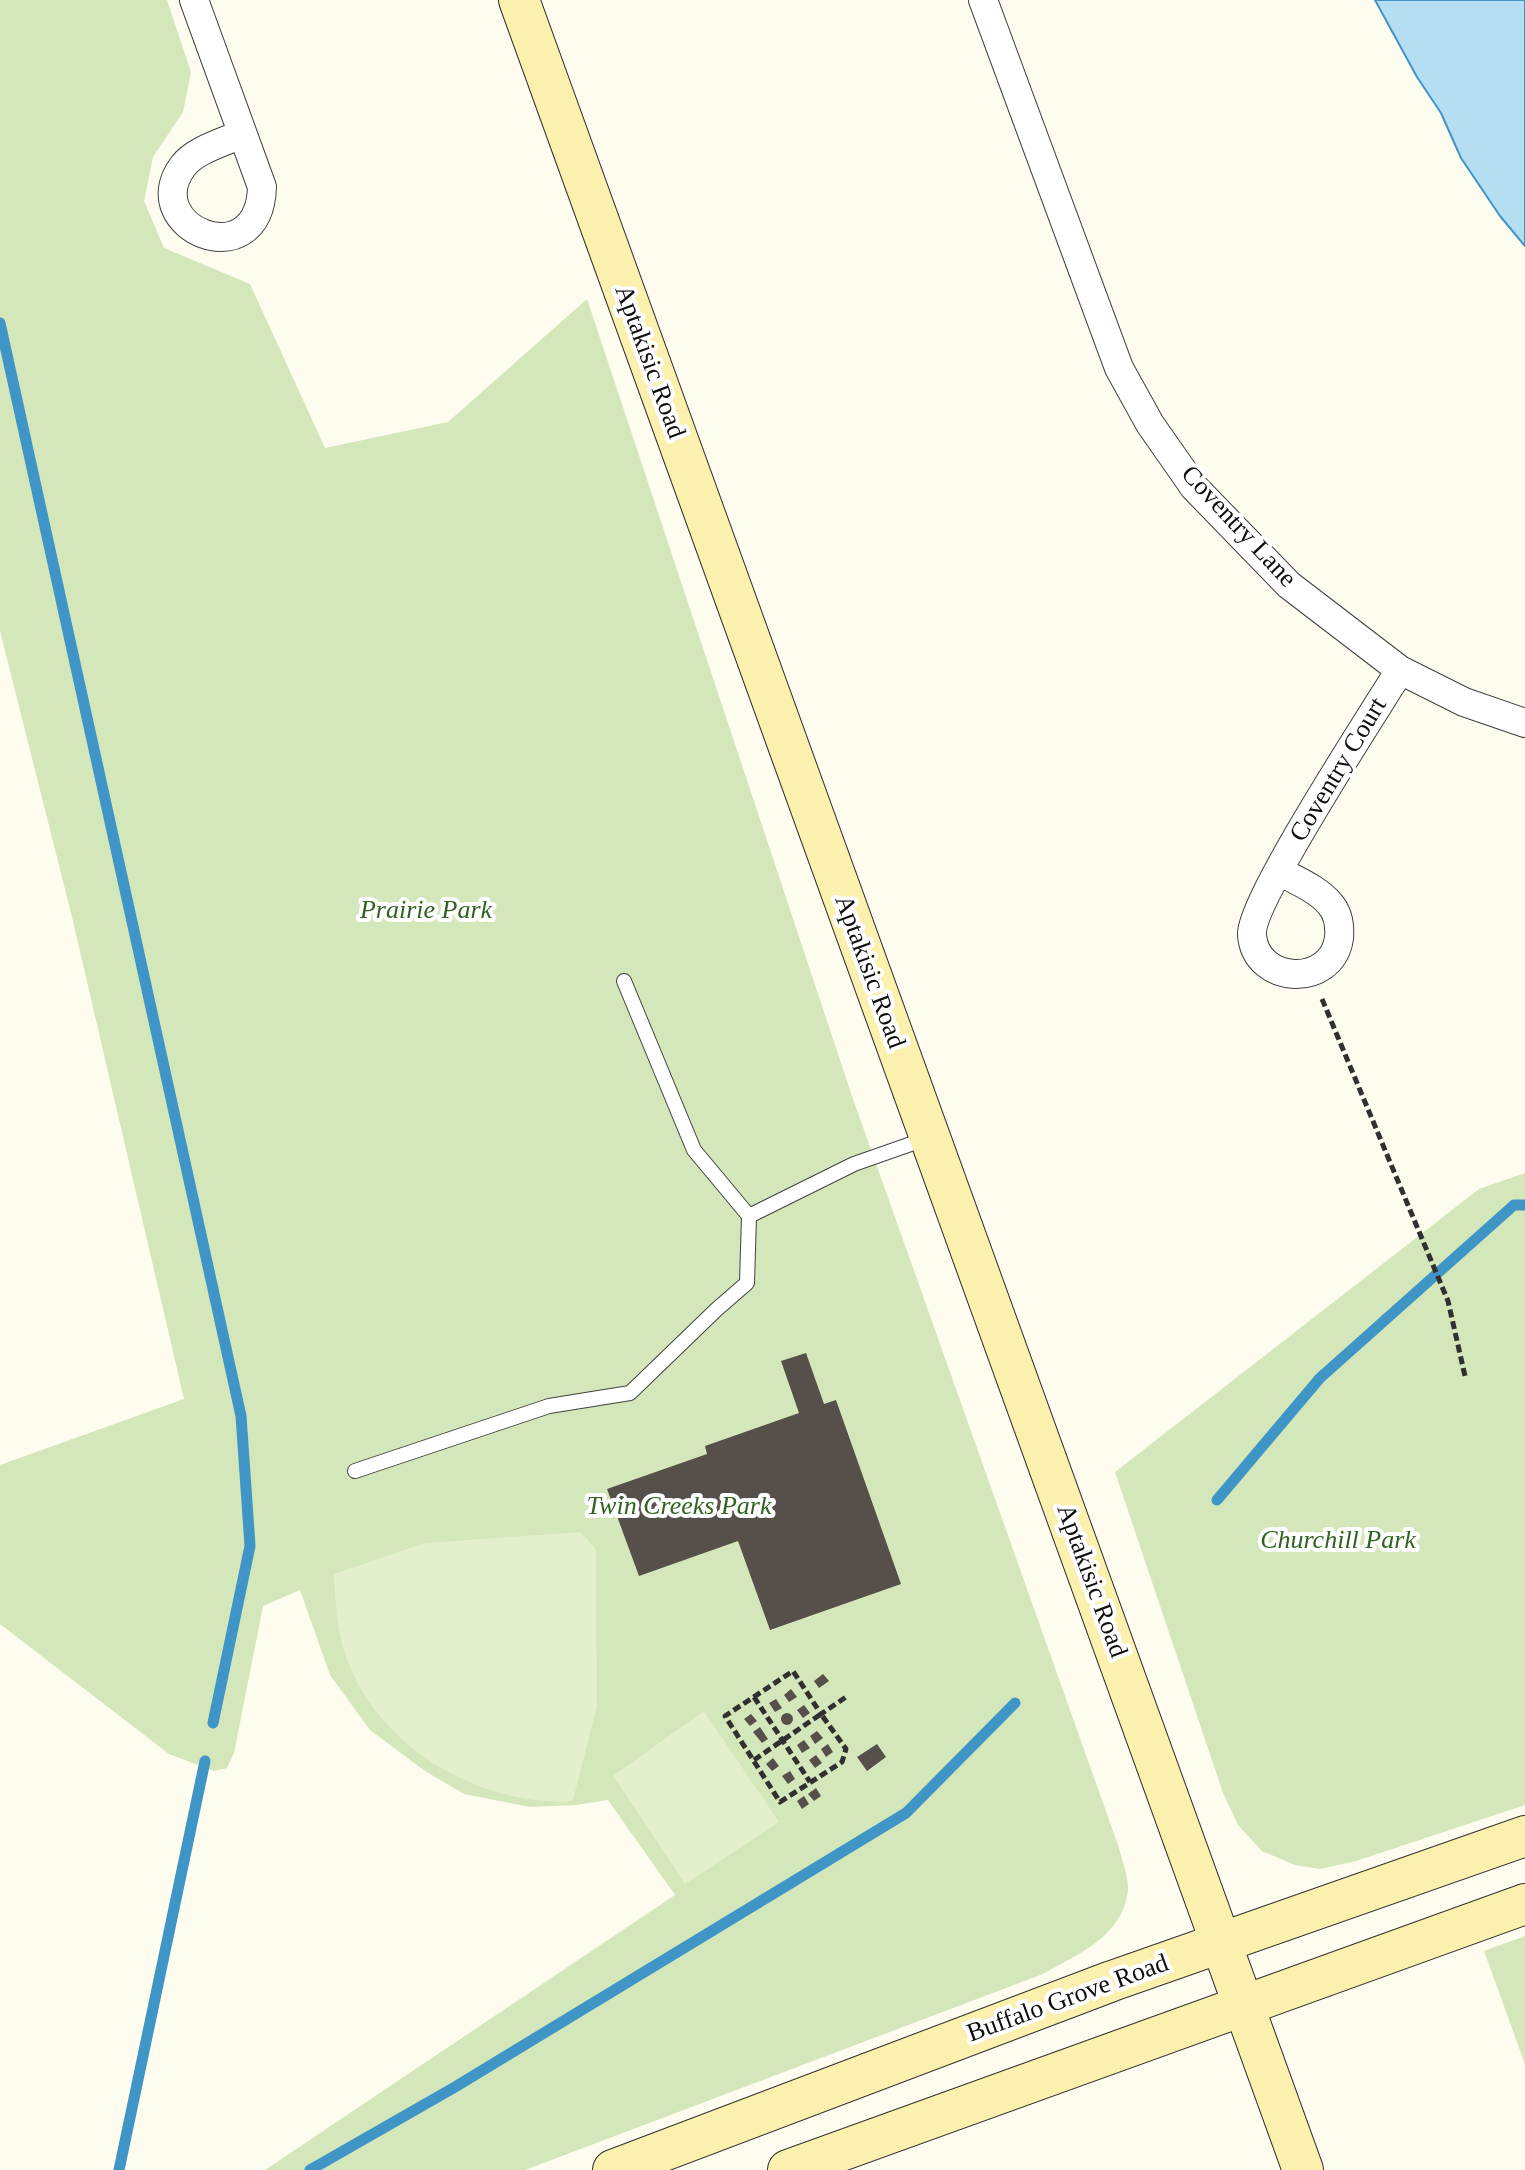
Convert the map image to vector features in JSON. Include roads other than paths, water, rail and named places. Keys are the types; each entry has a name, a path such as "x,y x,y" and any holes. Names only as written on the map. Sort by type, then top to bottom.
{"main road":[{"name":"Aptakisic Road","path":"519,0 1303,2170"},
{"name":"Buffalo Grove Road","path":"613,2170 1008,2020 1525,1836"},
{"path":"788,2170 1525,1904"}],"street":[{"path":"194,0 242,134"},
{"name":"Coventry Lane","path":"983,0 1119,368 1150,424 1194,487 1289,585 1400,670 1464,702 1525,723"},
{"name":"Coventry Court","path":"1279,871 1322,896 1332,906 1338,919 1338,946 1321,968 1312,973 1293,976 1265,964 1256,951 1252,937 1253,922 1279,871 1400,670"}],"lane":[{"path":"355,1471 549,1406 630,1393 747,1283 749,1216 694,1150 624,981"},
{"path":"749,1216 854,1164 929,1138"}],"water":[{"path":"1375,0 1525,0 1525,246 1500,216 1461,158 1441,113 1417,77"}],"waterway":[{"path":"0,323 241,1416 250,1546 213,1723"},
{"path":"1217,1500 1320,1378 1514,1205 1525,1205"},
{"path":"310,2170 455,2087 906,1813 1015,1703"},
{"path":"119,2170 205,1761"}],"park label":[{"name":"Prairie Park","path":"426,911"},
{"name":"Twin Creeks Park","path":"679,1507"},
{"name":"Churchill Park","path":"1338,1541"}]}
